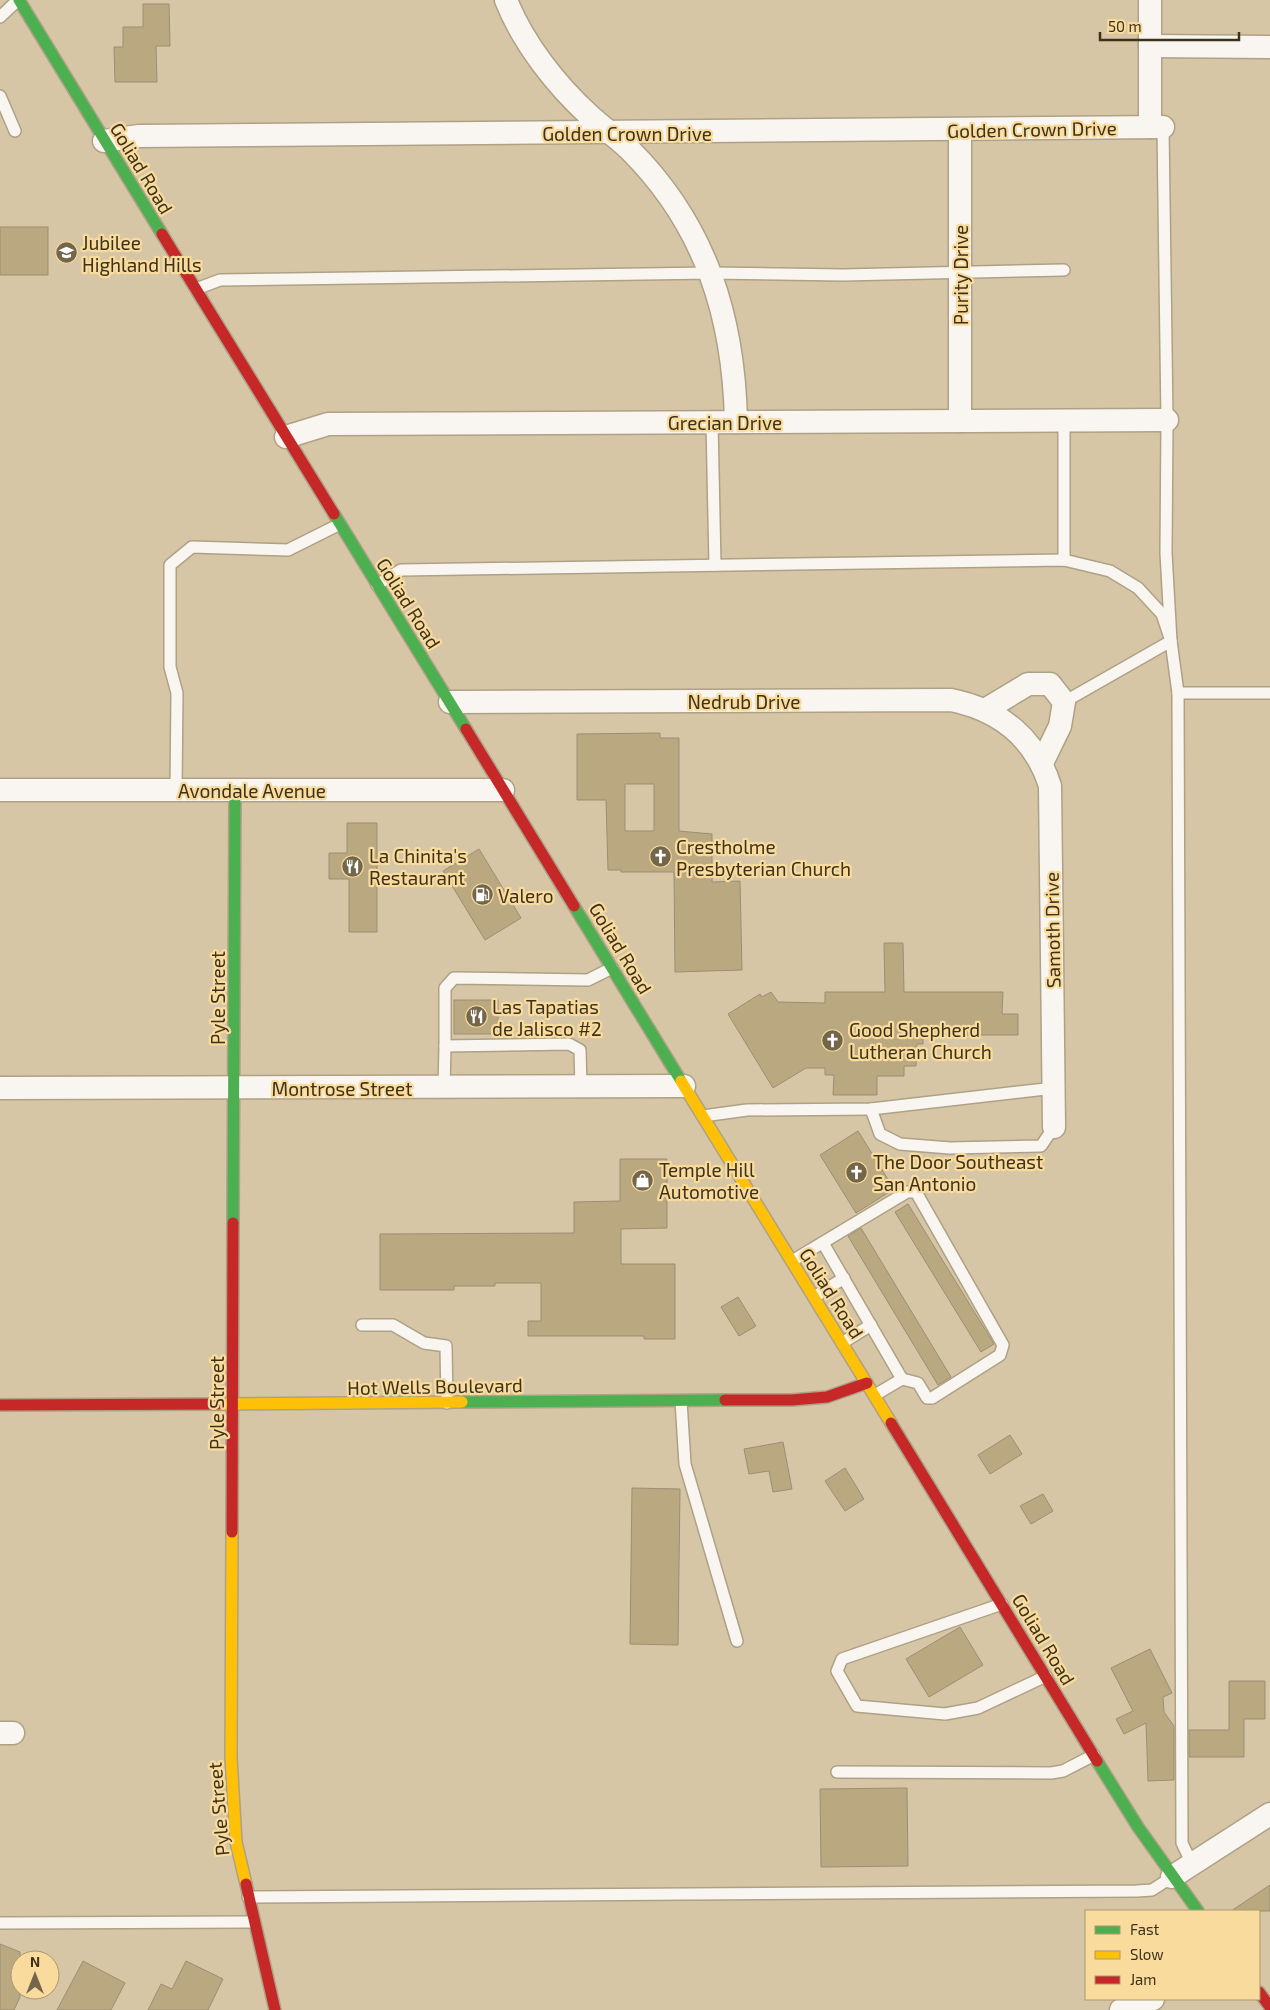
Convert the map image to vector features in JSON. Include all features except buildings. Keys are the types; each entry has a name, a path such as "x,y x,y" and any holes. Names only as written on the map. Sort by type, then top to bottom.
{"main road":[{"name":"Goliad Road","path":"18,0 1094,1755 1172,1877 1197,1910"},
{"name":"Pyle Street","path":"235,791 230,1758 236,1842 275,2010"},
{"name":"Hot Wells Boulevard","path":"0,1405 792,1400 827,1397 867,1383"},
{"path":"1260,1993 1270,2007"}],"street":[{"path":"506,0 526,38 547,70 589,115 630,150 662,185 697,242 711,273 724,312 729,340 736,422"},
{"path":"1150,0 1150,46 1156,127"},
{"path":"1150,46 1270,47"},
{"name":"Golden Crown Drive","path":"104,141 139,136 1156,127"},
{"name":"Purity Drive","path":"960,130 960,421"},
{"name":"Grecian Drive","path":"286,437 328,424 1167,420"},
{"path":"985,710 1028,684 1050,684 1064,702 1060,726 1042,763"},
{"name":"Nedrub Drive","path":"450,702 951,700 985,710 1003,719 1025,741"},
{"name":"Samoth Drive","path":"1025,741 1042,763 1050,786 1054,1127"},
{"name":"Avondale Avenue","path":"0,790 503,790"},
{"name":"Montrose Street","path":"0,1088 234,1089 684,1086"},
{"path":"1172,1877 1270,1814"},
{"path":"1121,2010 1150,2000"}],"lane":[{"path":"0,17 18,0"},
{"path":"0,96 15,131"},
{"path":"1156,127 1167,420 1166,553 1171,641 1178,693 1182,1843 1192,1864"},
{"path":"195,290 220,280 711,273 843,275 1064,270"},
{"path":"1064,420 1064,560"},
{"path":"712,422 715,565"},
{"path":"176,790 177,693 170,667 170,565 192,547 288,550 340,524"},
{"path":"377,585 401,570 1064,560 1110,571 1138,588 1162,614 1171,641"},
{"path":"1064,702 1171,641"},
{"path":"1178,693 1270,693"},
{"path":"444,1088 445,988 454,978 588,980 612,968"},
{"path":"445,1046 569,1044 580,1050 582,1087"},
{"path":"703,1116 747,1110 871,1109 1054,1088"},
{"path":"871,1109 880,1134 900,1144 950,1148 1041,1146 1054,1127"},
{"path":"792,1261 907,1192 916,1192 1003,1345 1000,1355 932,1398 927,1398 918,1383 902,1379 875,1395"},
{"path":"823,1242 902,1379"},
{"path":"814,1297 844,1278"},
{"path":"362,1325 393,1325 424,1343 446,1346 447,1403"},
{"path":"842,1343 871,1325"},
{"path":"681,1401 685,1464 737,1641"},
{"path":"1002,1604 842,1659 837,1671 857,1706 946,1714 978,1708 1046,1676"},
{"path":"837,1772 1052,1773 1063,1771 1094,1755"},
{"path":"248,1897 1137,1891 1152,1890 1172,1877"},
{"path":"0,1923 254,1922"}],"traffic: fast":[{"path":"19,0 162,234"},
{"path":"334,514 466,729"},
{"path":"233,1223 235,791"},
{"path":"574,906 681,1081"},
{"path":"462,1402 725,1400"},
{"path":"1097,1761 1138,1827 1197,1910"}],"traffic: slow":[{"path":"681,1081 891,1423"},
{"path":"219,1404 462,1402"},
{"path":"232,1532 231,1757 236,1842 246,1884"}],"traffic: jam":[{"path":"162,234 334,514"},
{"path":"466,729 574,906"},
{"path":"232,1532 233,1223"},
{"path":"725,1400 792,1400 827,1397 867,1383"},
{"path":"0,1405 219,1404"},
{"path":"891,1423 1097,1761"},
{"path":"246,1884 275,2010"},
{"path":"1260,1993 1270,2007"}],"place":[{"name":"Jubilee Highland Hills","path":"66,253"},
{"name":"Crestholme Presbyterian Church","path":"660,857"},
{"name":"La Chinita's Restaurant","path":"353,866"},
{"name":"Valero","path":"482,895"},
{"name":"Las Tapatias de Jalisco #2","path":"476,1017"},
{"name":"Good Shepherd Lutheran Church","path":"833,1040"},
{"name":"The Door Southeast San Antonio","path":"857,1172"},
{"name":"Temple Hill Automotive","path":"643,1180"}]}
